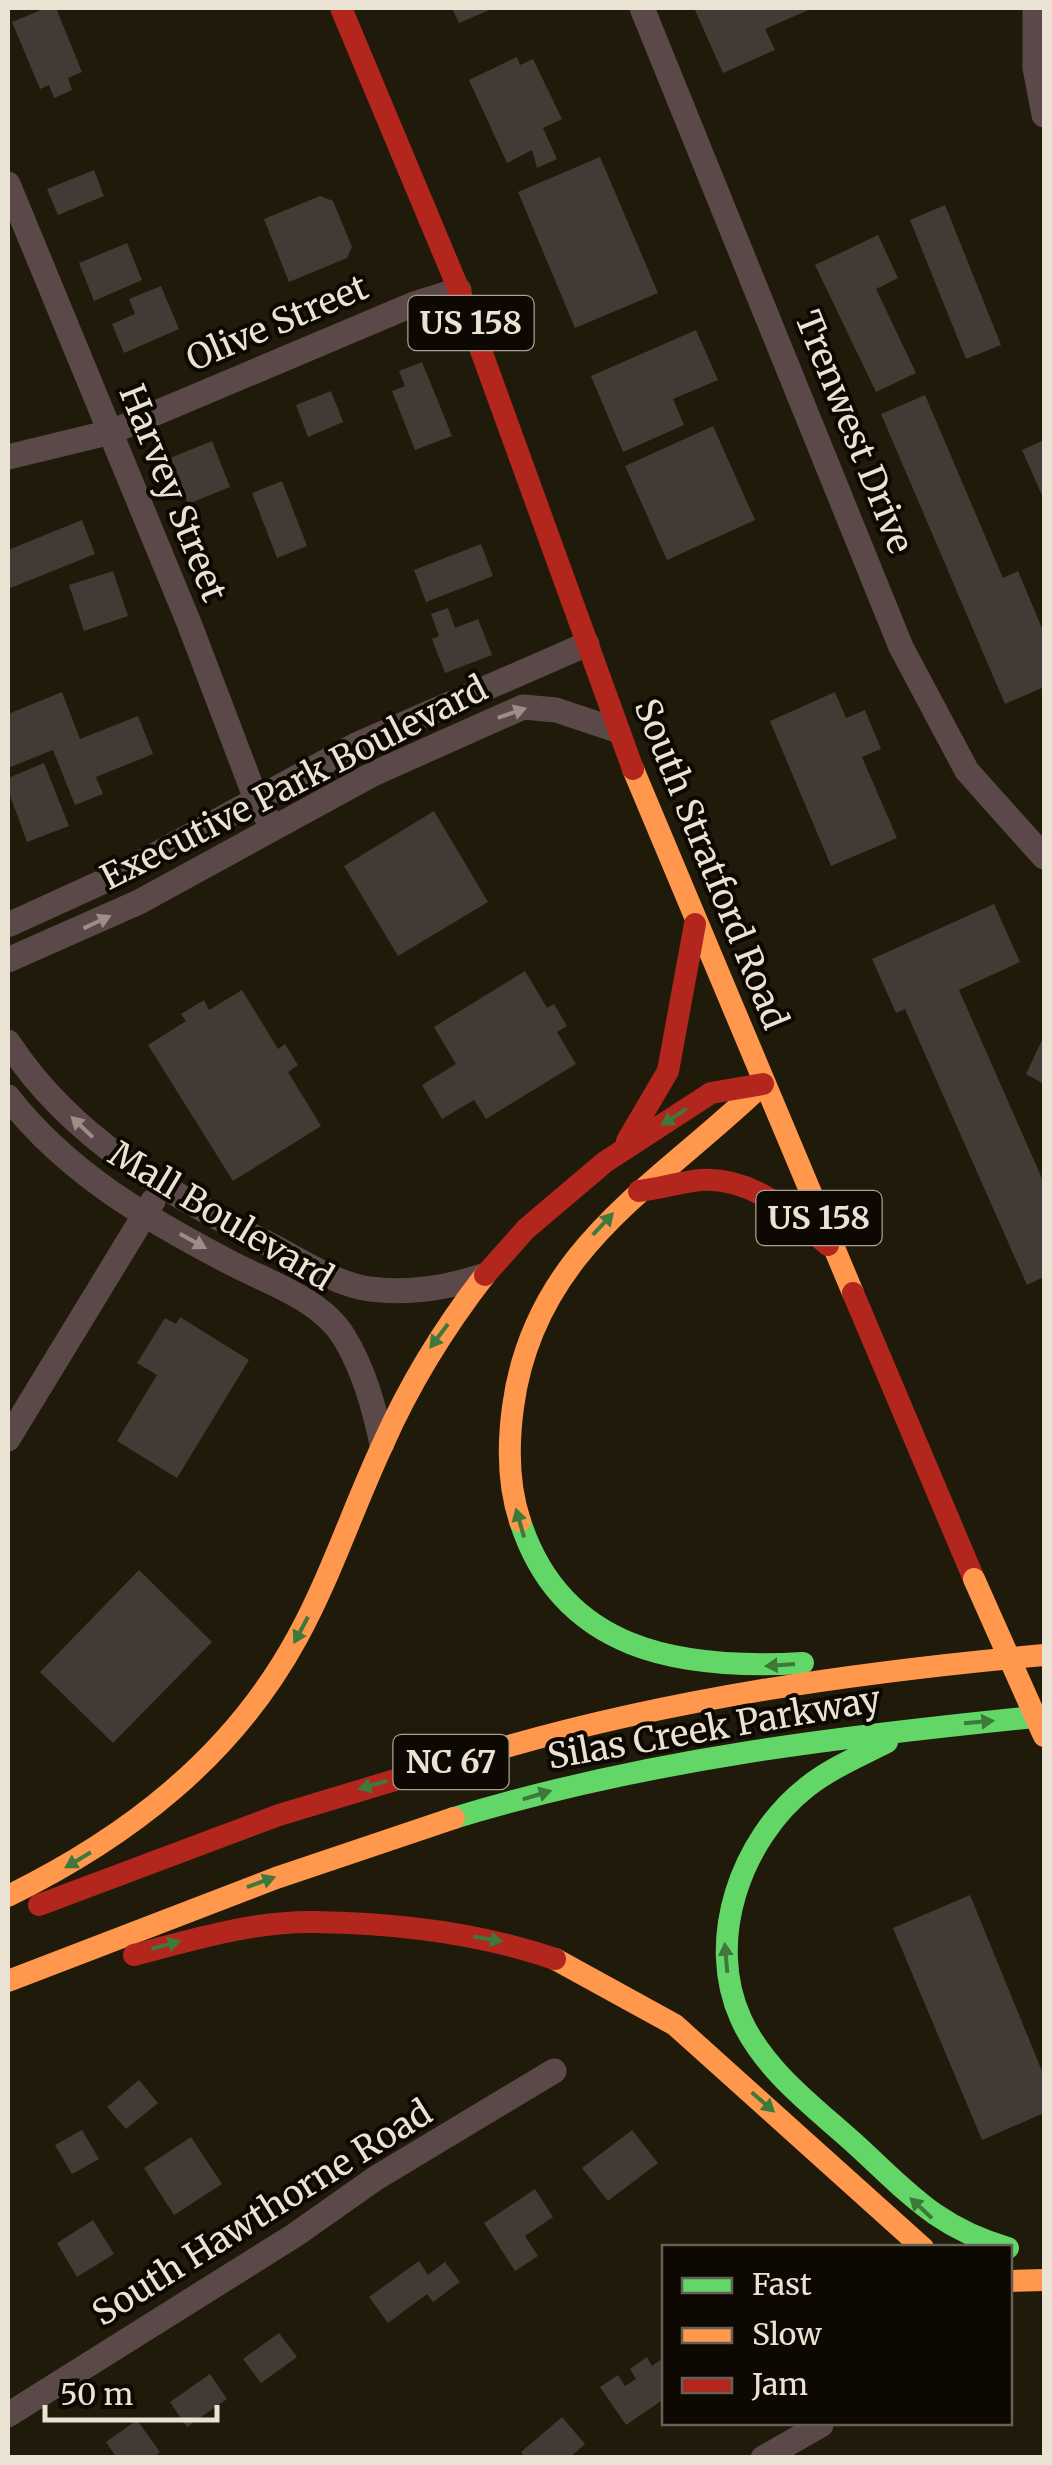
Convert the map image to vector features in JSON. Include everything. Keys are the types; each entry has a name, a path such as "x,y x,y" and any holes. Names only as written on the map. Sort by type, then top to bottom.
{"main road":[{"name":"South Stratford Road","path":"341,8 459,290 616,730 831,1248 1044,1736"},
{"path":"626,1144 668,1071 696,924"},
{"path":"8,1896 52,1876 138,1821 181,1785 248,1712 312,1609 382,1444 427,1352 484,1276 579,1180 626,1144 646,1136 712,1092 763,1084"},
{"path":"763,1084 730,1120 656,1172 608,1218 570,1263 534,1329 519,1373 509,1461 519,1526 531,1555 575,1614 620,1643 649,1655 716,1666 842,1659 912,1668"},
{"path":"639,1192 700,1180 740,1184 759,1190 831,1248"},
{"name":"Silas Creek Parkway","path":"8,1918 279,1815 574,1726 912,1668 1044,1655"},
{"name":"Silas Creek Parkway","path":"8,1981 298,1869 553,1790 729,1755 913,1728 1044,1716"},
{"path":"913,1728 806,1788 774,1818 753,1852 730,1920 723,1948 730,1990 742,2020 764,2055 926,2214 968,2238 1005,2245"},
{"path":"8,2000 148,1950 254,1928 312,1922 494,1938 565,1962 676,2025 920,2245"},
{"path":"1012,2281 1044,2280"}],"street":[{"name":"Trenwest Drive","path":"642,8 901,647 966,772 1044,858"},
{"path":"1035,8 1035,68 1044,116"},
{"name":"Harvey Street","path":"8,184 256,800 272,828"},
{"name":"Olive Street","path":"8,458 111,432 414,304 459,290"},
{"name":"Executive Park Boulevard","path":"8,925 122,873 432,708 549,664 588,644"},
{"name":"Executive Park Boulevard","path":"8,960 139,902 373,774 523,707 556,710 616,730"},
{"name":"Mall Boulevard","path":"8,1042 52,1098 101,1145 160,1187 313,1267 367,1289 439,1290 484,1276"},
{"name":"Mall Boulevard","path":"52,1098 16,1107 79,1173 146,1216 301,1296 343,1334 372,1397 382,1444"},
{"path":"8,1440 160,1187"},
{"name":"South Hawthorne Road","path":"8,2415 295,2235 376,2178 554,2071"},
{"path":"763,2458 820,2425"},
{"path":"797,2458 821,2425"}],"building":[{"path":"46,8 56,8 82,72 68,78 72,90 54,98 49,85 40,89 12,22"},
{"path":"452,8 494,8 459,23"},
{"path":"694,8 813,8 765,29 775,50 723,73"},
{"path":"517,57 520,65 533,59 562,119 543,128 557,159 537,168 532,150 507,163 469,80"},
{"path":"600,157 658,293 575,328 518,192"},
{"path":"94,170 104,196 58,215 47,189"},
{"path":"320,196 333,201 352,247 347,258 289,282 264,219"},
{"path":"945,205 1001,345 966,359 910,220"},
{"path":"878,235 898,278 876,289 916,373 876,392 815,265"},
{"path":"127,243 142,280 94,301 79,263"},
{"path":"161,286 179,329 124,353 112,324 135,314 129,299"},
{"path":"696,330 718,380 673,399 684,425 623,452 591,376"},
{"path":"422,362 452,436 415,450 392,391 405,386 399,371"},
{"path":"331,391 343,422 308,437 296,405"},
{"path":"925,395 1003,578 1018,571 1044,633 1044,687 1005,704 881,414"},
{"path":"713,426 755,520 667,560 625,466"},
{"path":"1044,440 1044,500 1022,450"},
{"path":"212,441 230,487 188,504 170,458"},
{"path":"282,481 307,546 277,558 252,493"},
{"path":"82,520 95,554 8,589 8,550"},
{"path":"481,544 493,576 426,602 414,570"},
{"path":"113,571 128,616 84,631 69,585"},
{"path":"448,608 455,628 478,619 492,655 445,673 432,639 439,636 431,614"},
{"path":"62,692 80,739 138,716 153,754 96,777 103,794 75,805 53,750 8,768 8,714"},
{"path":"835,692 846,718 865,710 881,749 862,757 897,838 831,866 770,721"},
{"path":"44,763 69,826 27,842 8,790 8,778"},
{"path":"434,811 488,902 398,956 344,866"},
{"path":"994,904 1020,962 959,990 1044,1183 1044,1277 1027,1285 905,1009 896,1013 872,959"},
{"path":"525,971 547,1008 554,1004 567,1026 557,1032 576,1064 486,1119 474,1100 442,1119 422,1085 456,1064 434,1027"},
{"path":"242,990 278,1049 285,1044 298,1065 288,1072 321,1126 233,1181 148,1045 186,1021 181,1014 204,1000 209,1010"},
{"path":"1044,1036 1044,1084 1026,1074"},
{"path":"180,1317 249,1360 177,1478 117,1441 157,1375 137,1363 165,1318 176,1324"},
{"path":"139,1570 212,1642 113,1743 40,1672"},
{"path":"970,1895 1044,2076 1044,2113 982,2140 893,1928"},
{"path":"139,2080 158,2103 126,2129 107,2107"},
{"path":"82,2130 99,2159 72,2174 55,2145"},
{"path":"632,2130 658,2163 608,2201 582,2168"},
{"path":"191,2137 222,2184 174,2215 144,2168"},
{"path":"535,2189 553,2217 525,2236 538,2256 515,2271 484,2223"},
{"path":"93,2220 114,2254 77,2277 57,2243"},
{"path":"419,2261 428,2275 445,2262 460,2282 433,2302 427,2294 388,2323 369,2297"},
{"path":"279,2333 297,2357 261,2383 243,2359"},
{"path":"647,2357 652,2366 662,2358 662,2400 626,2425 600,2387 618,2375 625,2386 636,2379 630,2369"},
{"path":"210,2374 227,2399 187,2427 170,2402"},
{"path":"562,2417 585,2444 569,2458 525,2458 521,2452"},
{"path":"137,2420 160,2452 153,2458 117,2458 106,2442"}],"traffic: fast":[{"path":"520,1521 539,1565 565,1599 596,1625 632,1644 671,1656 713,1662 803,1663"},
{"path":"454,1818 599,1780 746,1752 1044,1716"},
{"path":"887,1742 807,1787 764,1834 736,1893 729,1925 727,1957 731,1988 751,2037 776,2071 806,2101 923,2206 961,2229 1000,2245"}],"traffic: slow":[{"path":"633,769 853,1293"},
{"path":"520,1521 510,1464 513,1407 526,1352 546,1304 574,1262 607,1224 763,1084"},
{"path":"8,1896 95,1848 173,1789 209,1756 271,1681 309,1614 393,1421 442,1336 485,1275"},
{"path":"974,1579 1044,1736"},
{"path":"485,1753 622,1717 762,1690 1044,1655"},
{"path":"8,1981 276,1878 454,1818"},
{"path":"555,1959 675,2025 920,2245"},
{"path":"1012,2281 1044,2280"}],"traffic: jam":[{"path":"341,8 459,290 633,769"},
{"path":"627,1141 668,1071 695,924"},
{"path":"485,1275 526,1229 605,1162 711,1093 763,1084"},
{"path":"639,1191 700,1180 737,1184 770,1199 828,1245"},
{"path":"853,1293 974,1579"},
{"path":"39,1905 279,1815 485,1753"},
{"path":"134,1955 246,1928 314,1922 436,1931 497,1942 555,1959"}]}
